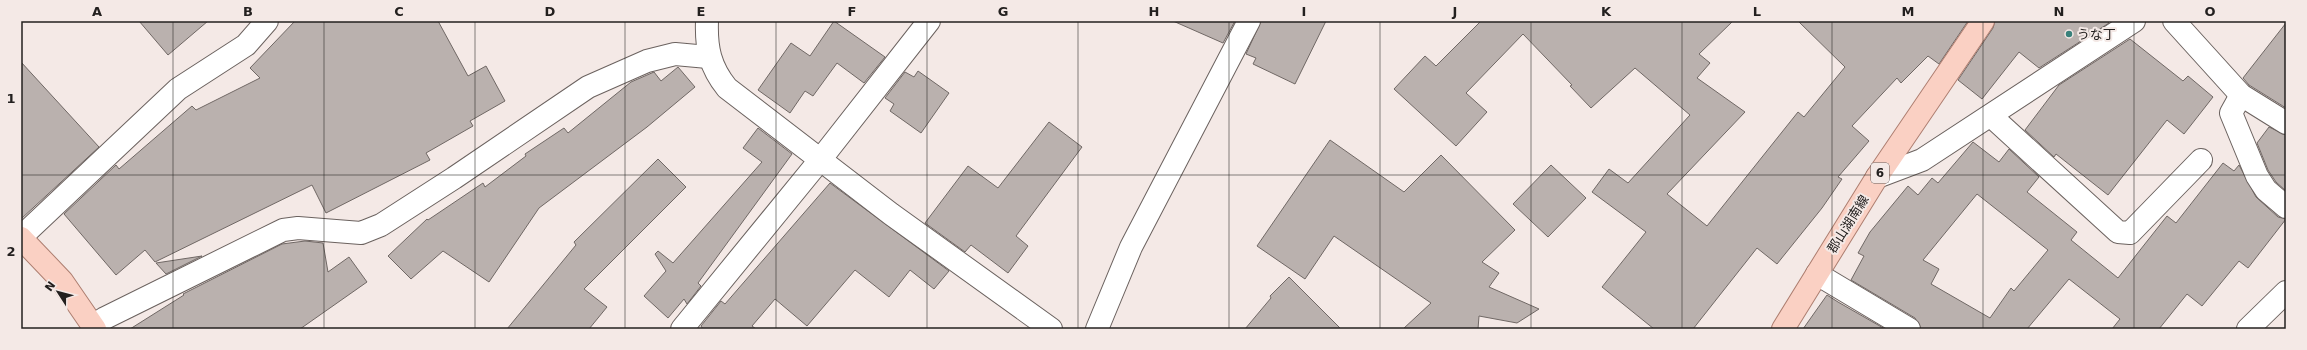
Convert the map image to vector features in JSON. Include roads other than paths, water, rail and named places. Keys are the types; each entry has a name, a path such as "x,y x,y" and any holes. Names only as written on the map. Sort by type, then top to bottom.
{"main road":[{"name":"郡山湖南線","path":"1783,329 1877,177 1983,21"},
{"path":"21,238 62,281 94,328"}],"street":[{"path":"21,238 178,89 246,45 267,21"},
{"path":"707,21 708,57 717,76 727,88 891,214 1051,329"},
{"path":"682,329 820,160 929,21"},
{"path":"1097,329 1132,248 1249,21"},
{"path":"1877,177 1922,160 2134,21"},
{"path":"2174,21 2241,95 2286,123"},
{"path":"94,328 105,318 283,230 298,228 361,233 381,225 454,178 588,87 647,61 675,54 708,57"},
{"path":"2241,95 2231,113 2236,128 2266,190 2286,207"},
{"path":"1991,116 2118,232 2130,233 2201,160"},
{"path":"1817,274 1908,329"},
{"path":"2248,329 2286,292"}],"place":[{"name":"うな丁","path":"2069,34"}]}
